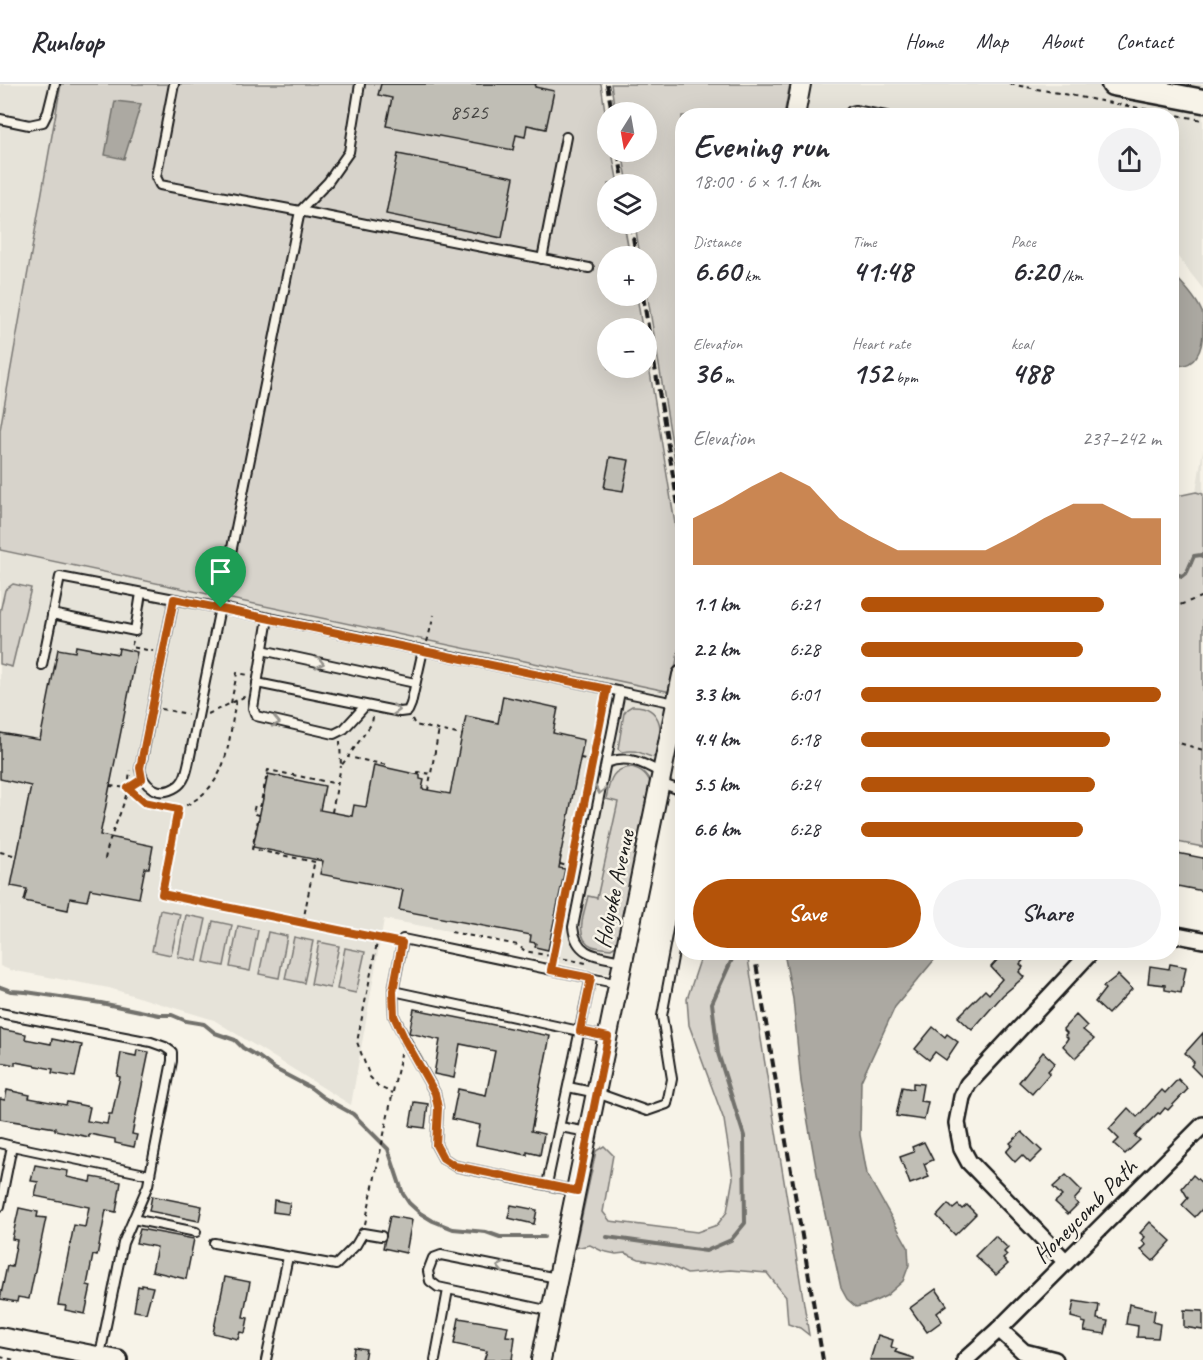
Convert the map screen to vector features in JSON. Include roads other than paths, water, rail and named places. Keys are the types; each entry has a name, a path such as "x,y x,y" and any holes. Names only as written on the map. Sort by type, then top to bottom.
{"main road":[{"path":"1113,84 1203,101"}],"street":[{"path":"796,108 801,84"},
{"name":"Holyoke Avenue","path":"541,1360 675,709"},
{"path":"1179,935 1203,940"},
{"path":"1065,1261 969,1162 960,1143 957,1123 962,1097 968,1084 1084,960"},
{"name":"Honeycomb Path","path":"965,1360 1201,1130"},
{"path":"999,1329 1024,1352 1055,1360"},
{"path":"0,1337 109,1358"}],"lane":[{"path":"0,119 29,125 43,122 55,84"},
{"path":"174,84 156,177 160,185 589,268"},
{"path":"174,599 140,768 142,779 152,789 165,791 177,787 185,778 300,211 328,182 349,152 360,84"},
{"path":"542,259 566,137"},
{"path":"42,665 60,577 221,608 675,704"},
{"path":"52,614 135,631 141,593"},
{"path":"268,618 253,708 256,717 334,734 366,706"},
{"path":"262,650 415,683"},
{"path":"257,680 375,708 408,711 423,650"},
{"path":"620,692 573,927 574,938 583,951 624,961"},
{"path":"606,763 616,759 631,759 643,763 661,779 675,787"},
{"path":"577,1191 455,1166 443,1158 436,1145 438,1108 435,1093 394,1016 393,991 402,943 403,939 619,984"},
{"path":"568,1087 647,1111 667,1104 672,1079 662,1016 675,946"},
{"path":"548,1184 591,978"},
{"path":"393,991 608,1037"},
{"path":"0,1013 152,1042 172,1052 150,1174 144,1196 123,1243 109,1358"},
{"path":"560,1127 589,1132"},
{"path":"0,1143 150,1174"},
{"path":"0,1206 12,1146"},
{"path":"133,1219 196,1232"},
{"path":"214,1243 336,1265 356,1245 363,1233 381,1236"},
{"path":"551,1311 438,1287 431,1283 429,1278 430,1264 437,1255 558,1278"},
{"path":"266,1360 288,1257"},
{"path":"435,1360 448,1290"}],"waterway":[{"path":"1179,575 1182,576 1187,572 1194,556 1203,557"},
{"path":"607,1237 706,1251 731,1240 745,1223 744,1136 718,1053 712,1003 732,960"},
{"path":"0,987 11,991 101,1003 159,1015 172,1015 186,1021 204,1024 215,1033 235,1040 275,1069 353,1114 388,1149 403,1194 420,1213 453,1229 486,1232 500,1237 544,1237"}],"railway":[{"path":"607,84 610,102"},
{"path":"620,162 622,174"},
{"path":"633,234 634,246"},
{"path":"645,306 675,487"},
{"path":"755,960 823,1360"}]}
